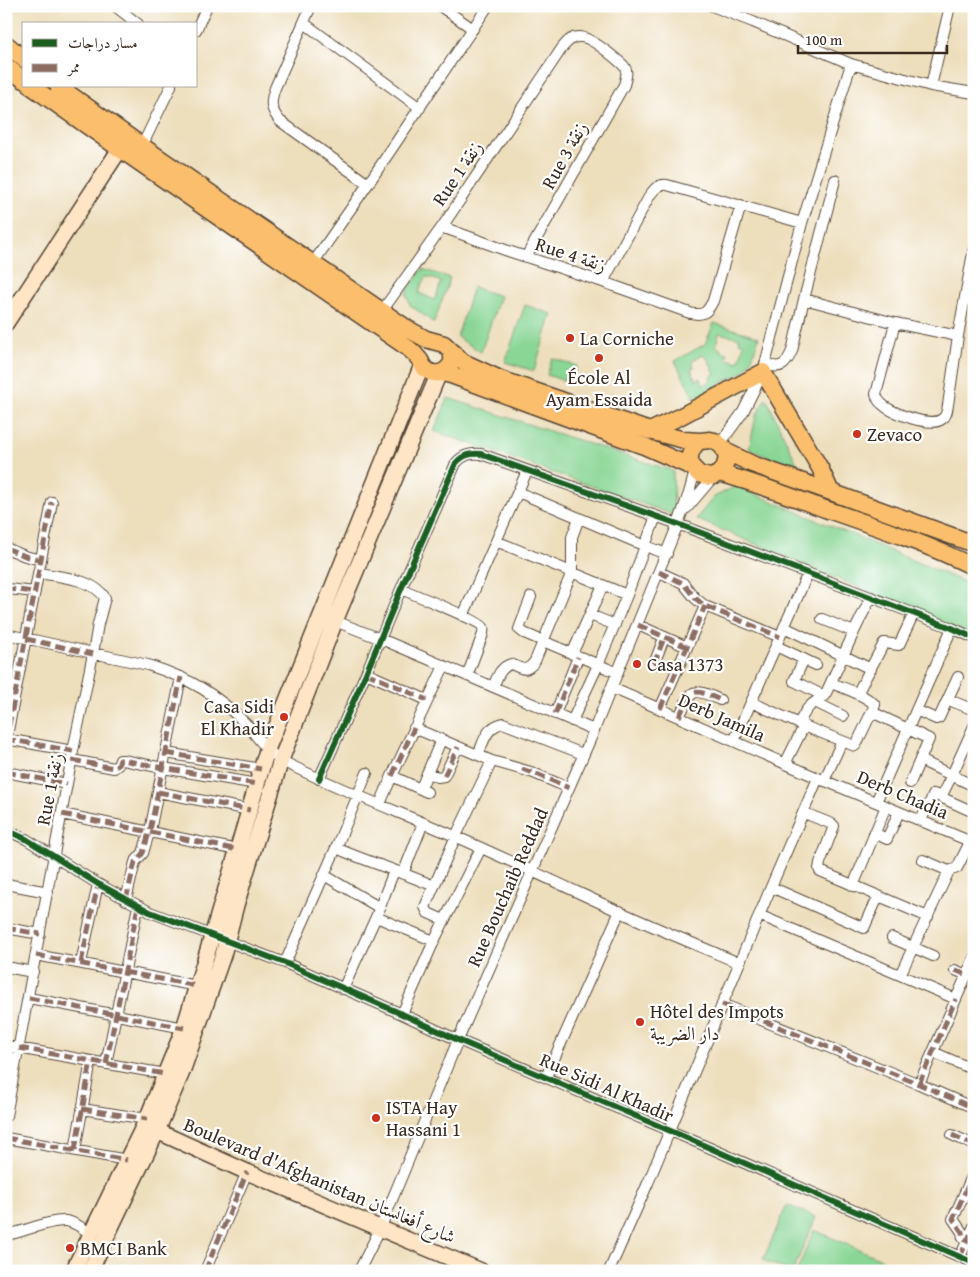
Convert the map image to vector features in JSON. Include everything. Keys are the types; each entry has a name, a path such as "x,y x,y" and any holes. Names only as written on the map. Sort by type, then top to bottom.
{"main road":[{"path":"6,44 22,57"},
{"path":"6,66 22,78"},
{"path":"34,88 404,345 429,372 451,375 651,449 694,469 704,476 716,475 748,481 860,521 951,556 974,567"},
{"path":"61,88 382,311 426,339 444,344 468,364 500,379 650,431 684,440 710,440 752,464 974,544"},
{"path":"6,323 120,149"},
{"path":"90,1271 149,1125 165,1074 184,1028 267,750 422,364 421,356 423,349 428,344 435,342"},
{"path":"73,1271 127,1160 182,1072 224,955 239,896 281,760 335,621 440,373 451,364 451,351"},
{"path":"650,431 683,415 764,368 820,468 831,492"},
{"path":"694,469 690,462 690,455 695,445 700,441"},
{"path":"716,475 724,468 726,461 722,447"},
{"name":"Boulevard d'Afghanistan شارع أفغانستان","path":"149,1125 248,1172 481,1271"}],"street":[{"path":"116,6 136,22"},
{"path":"198,26 207,6"},
{"path":"311,6 271,100 274,115 368,184"},
{"path":"440,6 473,29"},
{"path":"313,263 488,6"},
{"path":"712,6 851,64 931,86 974,93"},
{"path":"931,86 950,6"},
{"path":"304,23 420,108"},
{"name":"Rue 1 زنقة","path":"382,311 442,227 558,54 571,39 583,37 591,41 620,61 626,68"},
{"path":"722,447 743,412 764,368 802,223 851,64"},
{"name":"Rue 3 زنقة","path":"526,257 624,85 627,75 626,68"},
{"path":"142,146 170,88"},
{"path":"764,368 781,366 789,358 792,351 835,180"},
{"path":"603,282 647,199 656,187 664,185 802,223"},
{"name":"Rue 4 زنقة","path":"442,227 700,315 704,314 710,307 741,205"},
{"path":"895,324 876,394 878,401 890,410 927,422 941,420 946,415 974,247"},
{"path":"804,299 895,324 958,336"},
{"path":"319,779 456,463 466,454 481,454 656,516 680,519 808,573 974,638"},
{"name":"Rue Bouchaib Reddad","path":"359,1271 380,1229 458,1040 612,688 690,493 694,469"},
{"path":"463,616 527,471"},
{"name":"Rue Bouchaib Reddad","path":"680,519 716,475"},
{"path":"518,492 667,554"},
{"path":"52,502 26,639 11,691 6,740 114,768 120,760 123,760 163,768 259,777"},
{"path":"572,721 627,595 656,516"},
{"path":"493,687 505,666 511,664 525,669 535,661 572,572 572,537 579,518"},
{"path":"496,541 627,595"},
{"path":"6,548 41,560"},
{"path":"659,572 683,583 695,598 705,606 780,637 844,655 871,669"},
{"path":"734,741 808,573"},
{"name":"Rue 1 زنقة","path":"6,1116 67,784 104,598 101,592 94,587 69,578 38,574"},
{"path":"555,714 590,615 603,585"},
{"path":"6,587 8,589 35,592"},
{"path":"401,589 480,624 484,629 467,676"},
{"path":"531,597 519,629 524,634 618,673"},
{"path":"785,764 805,712 820,699 831,683 871,597"},
{"path":"660,709 705,606"},
{"path":"857,694 884,643 899,644 914,614"},
{"path":"590,615 614,625"},
{"path":"822,619 854,632"},
{"path":"335,621 594,730"},
{"path":"638,625 688,647"},
{"path":"853,886 874,833 881,804 908,729 952,628"},
{"path":"6,634 148,665 181,677 201,687 220,700 248,726 267,750 281,760 319,779 456,836 739,963"},
{"path":"780,637 804,659 816,665"},
{"path":"654,664 664,638"},
{"path":"804,659 794,681 843,716"},
{"path":"380,804 444,666"},
{"path":"366,673 428,700"},
{"path":"126,900 135,862 143,853 151,826 181,677"},
{"path":"916,710 938,719 949,700 958,678"},
{"path":"751,702 801,725 856,745 875,705 857,694 831,683"},
{"name":"Derb Jamila","path":"612,688 821,779"},
{"path":"679,717 688,697 694,692 703,692 720,700"},
{"path":"949,700 974,710"},
{"path":"872,712 929,739 910,783"},
{"path":"478,755 488,731 492,727 503,723 583,754"},
{"path":"941,797 974,726"},
{"path":"414,728 492,761 522,769 569,788"},
{"path":"392,776 424,790 428,773 441,740"},
{"path":"609,1271 670,1131 771,887 821,779 842,741"},
{"path":"428,773 438,777 444,776 458,747"},
{"path":"166,753 259,777"},
{"path":"920,760 974,786"},
{"path":"444,920 428,913 425,909 456,836 492,761"},
{"path":"6,772 67,784"},
{"path":"285,963 367,773"},
{"name":"Derb Chadia","path":"821,779 972,842"},
{"path":"158,792 250,810"},
{"path":"921,820 933,795 969,810"},
{"path":"874,833 887,839 899,812"},
{"path":"62,814 238,850"},
{"path":"804,814 834,826 820,863 820,871 928,917"},
{"path":"344,989 378,913 423,822"},
{"name":"Rue Sidi Al Khadir","path":"6,830 26,839 98,884 150,912 285,963 458,1040 974,1263"},
{"path":"923,860 949,871 957,868 972,842"},
{"path":"336,848 373,864 434,886"},
{"path":"402,1014 434,941 481,848"},
{"path":"900,975 949,871"},
{"path":"324,876 378,913 434,941"},
{"path":"6,884 48,892"},
{"path":"81,963 98,884"},
{"path":"771,887 864,928 878,897"},
{"path":"106,1064 138,906"},
{"path":"546,1077 620,911"},
{"path":"759,915 956,999"},
{"path":"6,928 40,934"},
{"path":"892,938 933,956"},
{"path":"36,955 197,986"},
{"path":"919,1084 974,958"},
{"path":"6,968 33,972"},
{"path":"955,970 967,975"},
{"path":"29,998 184,1028"},
{"path":"722,1004 974,1108"},
{"path":"6,1046 165,1074"},
{"path":"933,1052 973,1069"},
{"path":"75,1150 91,1061"},
{"path":"82,1109 149,1125"},
{"path":"952,1135 974,1145"},
{"path":"6,1138 127,1160"},
{"path":"205,1271 248,1172"},
{"path":"970,1243 963,1238 962,1232 953,1219 974,1172"},
{"path":"6,1235 42,1225 67,1221 76,1224 91,1234"},
{"path":"960,1257 970,1243 974,1226"}],"green space":[{"path":"422,269 450,278 434,323 410,305 406,293","holes":["426,277 441,282 435,300 419,293"]},
{"path":"473,287 500,296 481,352 457,337"},
{"path":"525,305 552,314 534,371 505,362"},
{"path":"714,323 759,337 751,361 743,372 694,398 675,361 705,344","holes":["719,333 740,338 739,342 744,344 739,362 726,359 728,353 720,351 721,349 716,345","703,354 706,356 715,374 710,377 711,381 703,385 700,378 696,380 691,369 694,367 692,361"]},
{"path":"552,358 577,366 571,383 547,375"},
{"path":"448,398 673,471 674,515 434,431"},
{"path":"766,398 800,470 749,449 756,416"},
{"path":"736,486 974,586 974,636 696,519 714,497"},
{"path":"787,1205 816,1217 793,1271 763,1260"},
{"path":"814,1230 909,1271 797,1271"}],"marked path":[{"path":"6,741 52,502"},
{"path":"6,548 41,560"},
{"path":"659,572 683,583 695,598 705,606 780,637"},
{"path":"6,587 8,589 35,592"},
{"path":"660,709 705,606"},
{"path":"638,625 687,647"},
{"path":"654,664 664,638"},
{"path":"26,639 93,654"},
{"path":"555,714 578,657"},
{"path":"366,673 427,700"},
{"path":"126,900 135,862 143,853 151,826 181,677"},
{"path":"679,717 693,693 703,693 720,700"},
{"path":"392,776 414,728"},
{"path":"6,739 73,751"},
{"path":"444,776 458,747"},
{"path":"166,753 261,769"},
{"path":"72,760 114,768 120,760 123,760 257,784"},
{"path":"522,769 569,788"},
{"path":"6,772 67,784"},
{"path":"158,792 250,810"},
{"path":"62,814 238,850"},
{"path":"81,963 98,884"},
{"path":"106,1064 138,906"},
{"path":"6,928 40,934"},
{"path":"36,955 197,986"},
{"path":"955,970 967,975"},
{"path":"29,998 184,1028"},
{"path":"919,1084 956,999"},
{"path":"722,1004 974,1108"},
{"path":"19,1048 165,1074"},
{"path":"75,1150 91,1061"},
{"path":"82,1109 147,1119"},
{"path":"952,1135 974,1145"},
{"path":"6,1138 127,1160"},
{"path":"205,1271 247,1172"},
{"path":"974,1172 953,1219 962,1232 963,1238 974,1244"},
{"path":"960,1257 974,1226"}],"cycle path":[{"path":"319,779 456,463 464,456 470,454 481,454 678,524 974,638"},
{"path":"6,830 26,839 98,884 150,912 285,963 458,1040 974,1263"}],"place":[{"name":"La Corniche","path":"570,338"},
{"name":"École Al Ayam Essaida","path":"599,358"},
{"name":"Zevaco","path":"857,434"},
{"name":"Casa 1373","path":"637,664"},
{"name":"Casa Sidi El Khadir","path":"284,717"},
{"name":"Hôtel des Impots دار الضريبة","path":"640,1022"},
{"name":"ISTA Hay Hassani 1","path":"376,1118"},
{"name":"BMCI Bank","path":"70,1248"}]}
